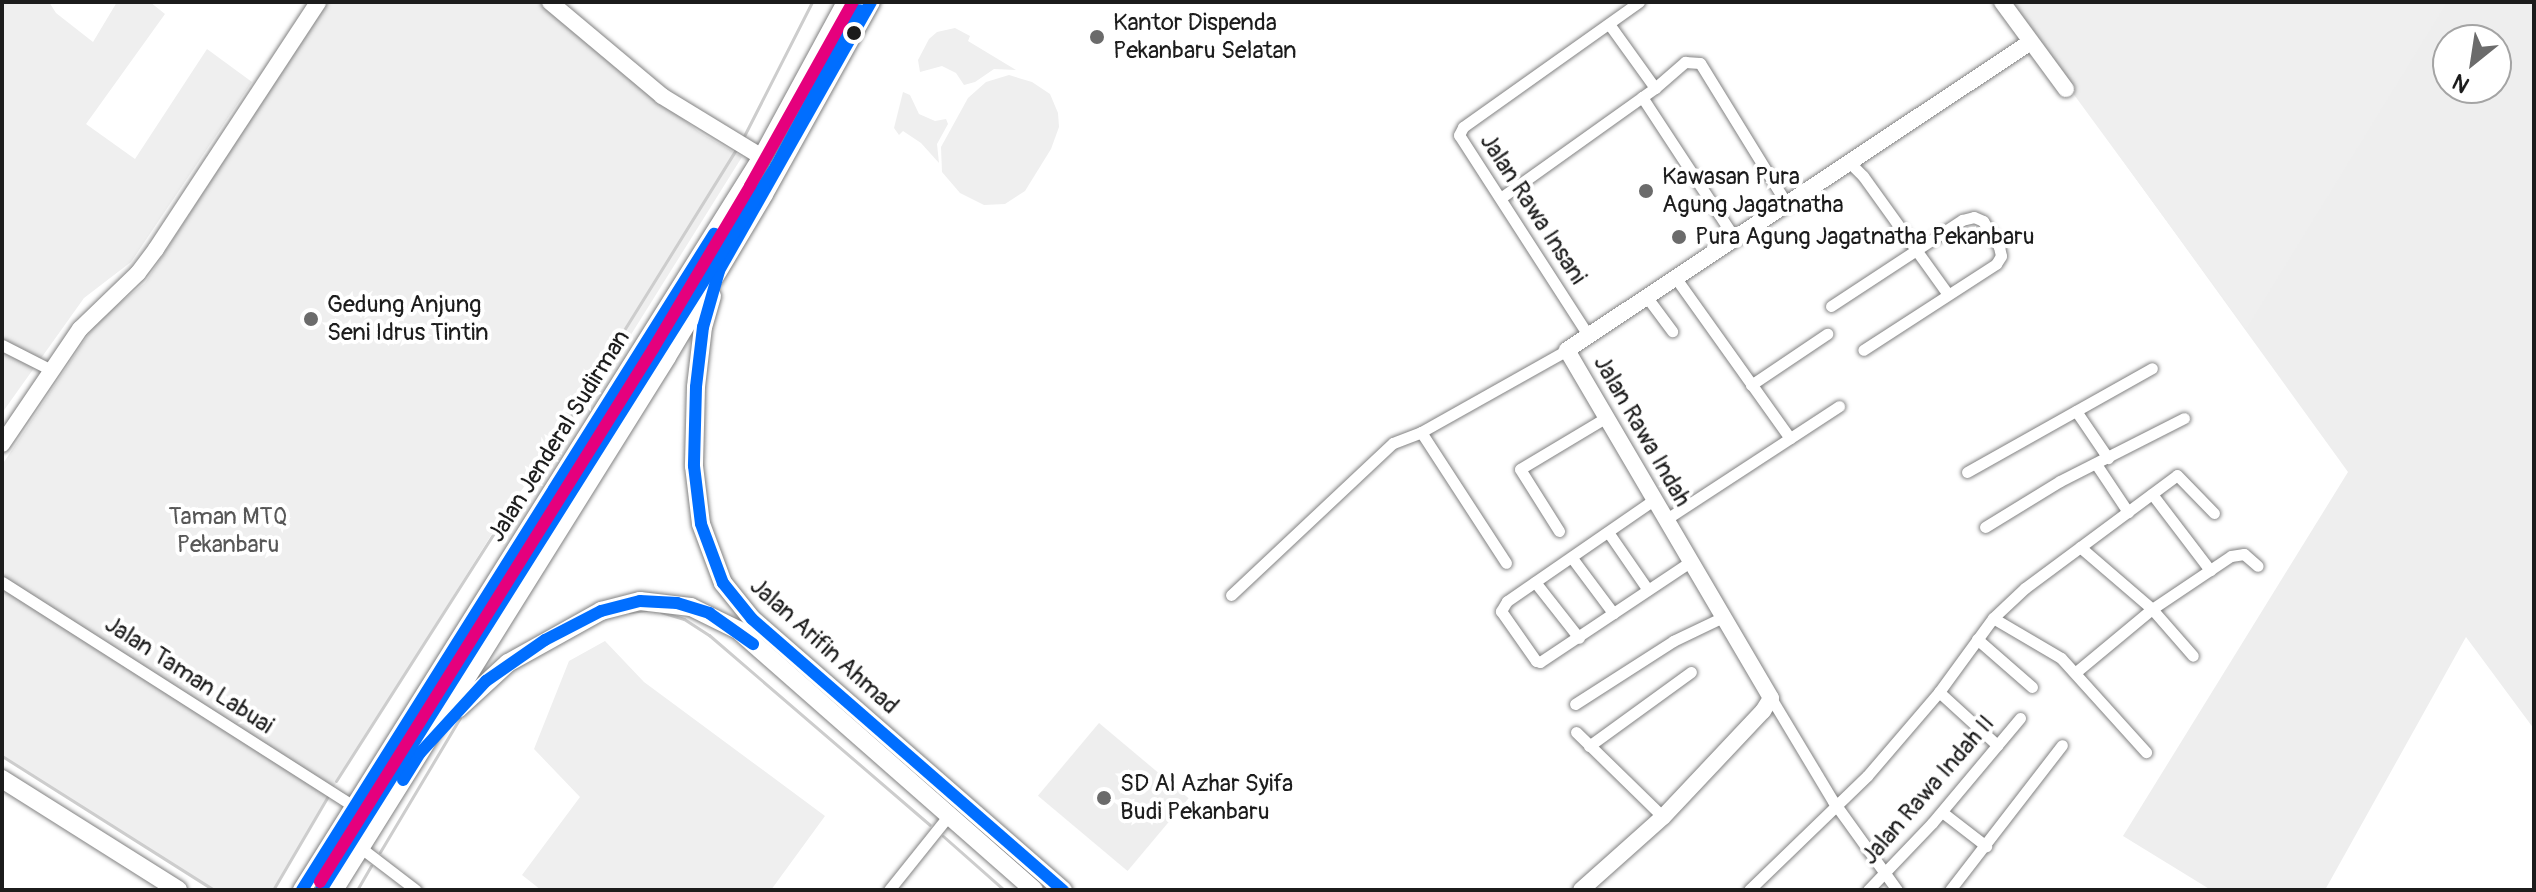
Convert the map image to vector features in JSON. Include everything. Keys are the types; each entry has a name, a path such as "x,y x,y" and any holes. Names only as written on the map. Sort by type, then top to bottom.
{"main road":[{"name":"Jalan Jenderal Sudirman","path":"302,890 762,157 846,2"},
{"name":"Jalan Jenderal Sudirman","path":"334,890 719,271 871,2"},
{"name":"Jalan Arifin Ahmad","path":"719,271 701,342 694,466 701,524 723,583 752,619 1063,890"},
{"path":"570,466 590,479"},
{"path":"551,496 572,510"},
{"name":"Jalan Arifin Ahmad","path":"420,753 486,681 545,640 601,611 640,601 668,601 709,613 738,630 1034,890"},
{"path":"2,779 178,890"}],"street":[{"path":"2,444 93,314 138,273 156,249 318,2"},
{"path":"550,2 662,96 762,157"},
{"name":"Jalan Rawa Insani","path":"1588,335 1502,197 1460,140 1461,131 1639,2"},
{"path":"2002,2 2029,43 2066,89"},
{"path":"1609,24 1655,88"},
{"name":"Jalan Rawa Indah","path":"1771,698 1721,618 1567,350 2029,43"},
{"path":"1502,197 1655,88 1685,62 1700,63 1786,203"},
{"path":"1642,97 1734,237"},
{"path":"1848,161 1863,176 1947,293"},
{"path":"1831,306 1962,220 1974,217 1983,221 1999,247 1999,260 1863,350"},
{"path":"1675,277 1790,438"},
{"path":"1646,296 1672,331"},
{"path":"1751,385 1827,334"},
{"path":"2,345 51,370"},
{"path":"1231,595 1393,443 1421,432 1567,350"},
{"path":"1967,472 2152,368"},
{"path":"1665,520 1839,406"},
{"path":"2076,411 2108,458"},
{"path":"1559,531 1520,469 1607,417"},
{"path":"1985,527 2184,418"},
{"path":"1421,432 1506,563"},
{"path":"2096,464 2128,512"},
{"path":"1749,890 1836,806 1939,692 1993,618 2025,588 2177,475 2214,513"},
{"path":"2152,494 2210,570"},
{"path":"1655,499 1507,601 1501,611 1536,661 1544,660 1690,562"},
{"path":"1608,532 1648,590"},
{"path":"2080,547 2152,609 2193,656"},
{"path":"2076,672 2152,609 2210,570 2240,553 2258,566"},
{"path":"1572,558 1613,613"},
{"name":"Jalan Taman Labuai","path":"2,582 353,806"},
{"path":"1535,582 1579,638"},
{"path":"1575,704 1673,641 1721,618"},
{"path":"1993,618 2051,649 2076,672 2146,752"},
{"path":"1977,639 2032,687"},
{"path":"1589,746 1691,672"},
{"path":"1939,692 1997,745"},
{"path":"1581,890 1663,817 1763,711 1771,698 1836,806 1897,890"},
{"name":"Jalan Rawa Indah II","path":"1868,890 1942,812 2020,718"},
{"path":"1576,732 1663,817"},
{"path":"1950,890 2062,745"},
{"path":"1942,812 1986,846"},
{"path":"889,890 949,815"},
{"path":"361,848 416,890"}],"shaded area":[{"path":"2008,2 2534,2 2534,729 2466,637 2325,890 2211,890 2123,836 2348,472"},
{"path":"1099,723 1189,798 1128,871 1038,796"}],"green space":[{"path":"2,2 49,2 56,13 93,42 117,2 150,2 165,14 86,124 135,159 207,49 252,82 131,262 84,298 2,413"},
{"name":"Taman MTQ Pekanbaru","path":"326,2 538,2 699,132 742,157 597,389 554,443 495,529 339,778 273,890 214,890 2,756 2,465 98,320 145,283"},
{"path":"2006,2 2447,2 2246,329"},
{"path":"955,28 970,36 968,41 1016,70 994,69 975,82 964,85 956,73 942,66 920,72 918,60 929,39 937,32"},
{"path":"1009,75 1032,82 1050,94 1058,113 1059,127 1051,149 1025,191 1005,204 984,205 960,193 942,172 941,147 968,98 986,82"},
{"path":"903,92 910,95 919,114 935,121 946,119 948,124 937,144 939,163 921,143 903,131 899,135 894,128"},
{"path":"605,641 644,682 825,816 771,890 541,890 522,875 580,797 534,749 569,661"}],"waterway":[{"path":"744,136 812,2"},
{"path":"554,443 735,151"},
{"path":"336,781 518,495"},
{"path":"630,612 646,610"},
{"path":"661,612 684,619 709,635 930,825"},
{"path":"380,852 460,718"},
{"path":"2,756 214,890"},
{"path":"273,890 328,796"},
{"path":"943,836 1004,890"},
{"path":"357,890 371,866"}],"transit line":[{"path":"320,882 653,349 750,186 853,2"},
{"path":"871,2 719,271 703,327 696,387 694,466 701,524 723,583 752,619 1063,890"},
{"path":"321,890 776,166 860,10"},
{"path":"302,890 714,234"},
{"path":"403,780 420,753 486,681 545,640 601,611 640,601 677,603 709,613 753,644"}],"place":[{"name":"Kantor Dispenda Pekanbaru Selatan","path":"1097,37"},
{"name":"Kawasan Pura Agung Jagatnatha","path":"1646,191"},
{"name":"Pura Agung Jagatnatha Pekanbaru","path":"1679,237"},
{"name":"Gedung Anjung Seni Idrus Tintin","path":"311,319"},
{"name":"SD Al Azhar Syifa Budi Pekanbaru","path":"1104,798"}]}
